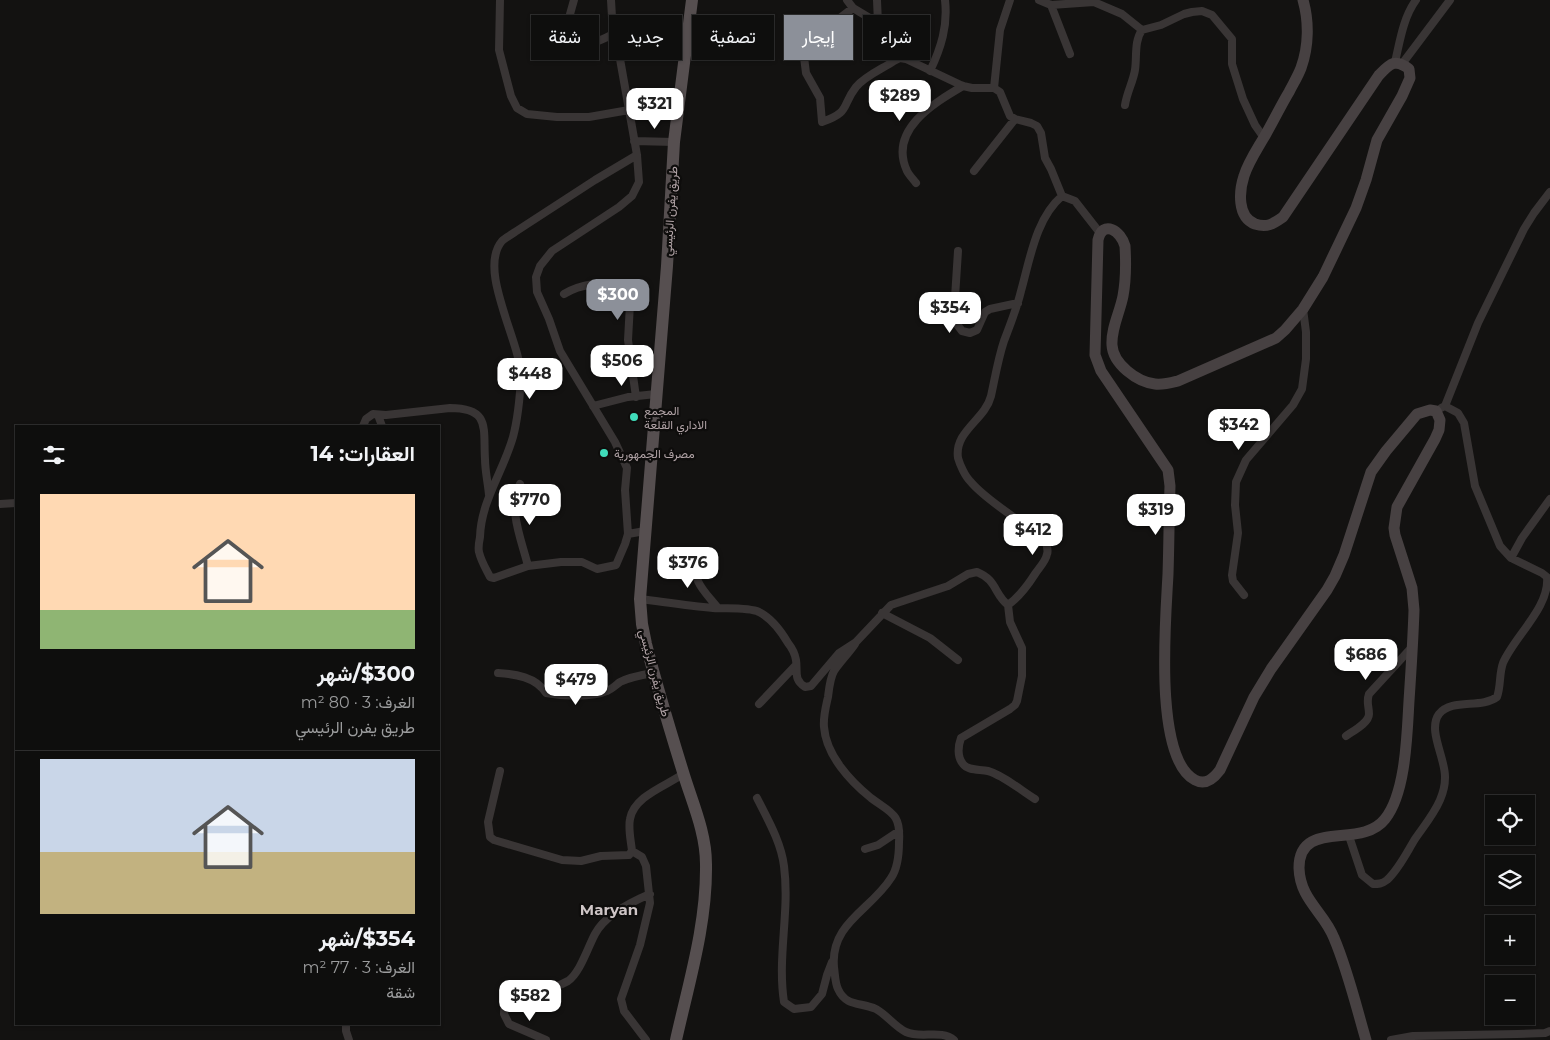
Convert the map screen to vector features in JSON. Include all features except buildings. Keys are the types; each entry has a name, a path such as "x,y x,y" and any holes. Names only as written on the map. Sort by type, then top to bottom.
{"main road":[{"name":"طريق يفرن الرئيسي","path":"676,1040 702,924 706,864 704,839 654,673 642,624 640,600 667,266 674,142 692,0"}],"street":[{"path":"500,0 499,50 511,96 517,108 527,114 557,117 589,117 629,110"},
{"path":"574,0 563,40 571,44 584,45 609,36"},
{"path":"611,0 612,15"},
{"path":"847,0 853,8 865,15"},
{"path":"877,0 878,15"},
{"path":"930,71 945,29 945,0"},
{"path":"994,88 1000,30 1010,0"},
{"path":"1039,0 1050,5 1094,1 1122,14 1142,30"},
{"path":"1303,0 1307,30 1301,68 1253,155 1244,175 1240,195 1240,201 1245,214 1252,222 1263,226 1272,225 1283,217 1379,75 1388,66 1399,63 1450,0"},
{"path":"1399,63 1400,41 1410,9 1416,0"},
{"path":"1050,5 1070,54"},
{"path":"853,8 811,40 804,57 806,73 820,98 822,122 835,118 845,109 856,87 865,79 900,58 906,59 963,86 994,88 1000,92 1010,116 1015,120 1037,126 1041,133 1045,158 1054,174 1062,196 1075,201 1100,233 1097,253 1094,347 1097,364 1164,462 1170,476 1164,653 1167,708 1173,745 1191,778 1198,782 1206,782 1213,778 1220,770 1254,697 1327,590 1344,555 1371,472 1386,451 1417,414 1440,408 1458,413 1462,417 1475,486 1500,546 1511,558 1548,576 1548,590 1542,603 1503,664 1497,697 1486,703 1450,708 1438,716 1435,731 1446,776 1444,790 1440,802 1430,818 1386,881 1380,884 1372,884 1362,875 1349,836"},
{"path":"1142,30 1192,12 1202,11 1212,15 1232,39 1232,64 1243,99 1255,125 1264,138"},
{"path":"1125,105 1135,72 1138,40 1142,30"},
{"path":"620,60 637,155 639,182 632,196 619,207 552,251 540,266 536,277 537,292 560,350 615,442 627,468 625,490 628,534 616,565 597,568 582,562 561,562 528,566 494,578 490,577 479,552 480,524 484,506 513,437 521,376 520,360 497,294 495,266 497,251 502,241 515,232 637,155"},
{"path":"1100,233 1108,229 1118,233 1123,240 1125,283 1123,298 1112,336 1112,347 1114,356 1131,374 1153,384 1178,381 1276,338 1286,330 1304,309 1323,277 1352,217 1378,140 1410,78 1409,69 1399,63"},
{"path":"916,183 907,171 903,157 903,143 906,133 913,123 942,98 963,86"},
{"path":"974,171 1015,120"},
{"path":"634,141 674,142"},
{"path":"1366,1040 1334,936 1304,893 1299,868 1302,853 1309,844 1317,839 1368,832 1378,826 1386,819 1396,795 1405,756 1414,610 1412,588 1396,542 1394,522 1397,507 1437,434 1440,408 1478,323 1524,229 1550,192"},
{"path":"1008,605 1028,584 1045,559 1047,554 1046,544 1034,532 1004,510 969,480 960,465 958,447 963,434 982,413 990,400 999,358 1018,303 1025,270 1038,236 1054,203 1062,196"},
{"path":"958,251 954,313 956,323 962,331 970,333 977,330 985,312 990,309 1018,303"},
{"path":"564,294 588,284 628,283 631,286 628,340 636,396"},
{"path":"1244,595 1233,582 1232,575 1238,533 1235,505 1236,482 1246,460 1293,405 1302,389 1306,359 1304,309"},
{"path":"593,406 636,396 656,394"},
{"path":"363,425 364,421 370,416 378,414 459,408 479,416 485,428 485,460 489,497"},
{"path":"378,414 382,425"},
{"path":"520,484 516,491 514,505 528,566"},
{"path":"1511,558 1522,538 1550,499"},
{"path":"0,504 15,503"},
{"path":"628,534 645,531"},
{"path":"694,555 694,574 698,584 718,608"},
{"path":"954,1040 939,1034 919,1035 906,1032 877,1010 847,1002 837,989 833,960 834,950 842,931 858,912 870,905 892,878 896,867 899,831 897,818 891,811 856,784 836,761 825,733 826,707 834,671 856,642 891,605 948,586 968,574 977,572 990,580 1008,605 1010,622 1022,648 1022,676 1015,705 1010,710 961,738 960,757 965,767 994,773 1035,799"},
{"path":"640,600 748,609 758,612 769,619 794,652 796,678 805,687 811,686 839,653 856,642"},
{"path":"882,613 930,638 958,660"},
{"path":"1346,736 1366,721 1369,713 1366,702 1369,694 1413,646"},
{"path":"759,704 796,665"},
{"path":"498,672 515,674 531,680 542,687 546,693 571,695 592,695 607,691 621,682 637,676 654,673"},
{"path":"500,771 488,822 490,837 494,840 562,860 581,861 601,856 629,855 632,851"},
{"path":"632,851 629,820 634,807 643,798 683,774"},
{"path":"757,798 777,839 784,866 786,902 781,984 784,1002 794,1009 811,1007 822,994 826,975 833,960"},
{"path":"865,849 878,844 899,831"},
{"path":"632,851 642,857 646,866 650,903 640,945 622,999 624,1011 646,1040"},
{"path":"546,1040 509,1024 504,1014 506,996 515,991 555,987 570,980 576,973 595,932 604,922 634,900 650,894"},
{"path":"346,1025 346,1031 350,1040"},
{"path":"1391,1040 1413,1036 1545,1033 1550,1031"}],"place":[{"name":"المجمع الاداري القلعة","path":"634,417"},
{"name":"مصرف الجمهورية","path":"604,453"}],"district":[{"name":"Maryan","path":"609,909"}]}
